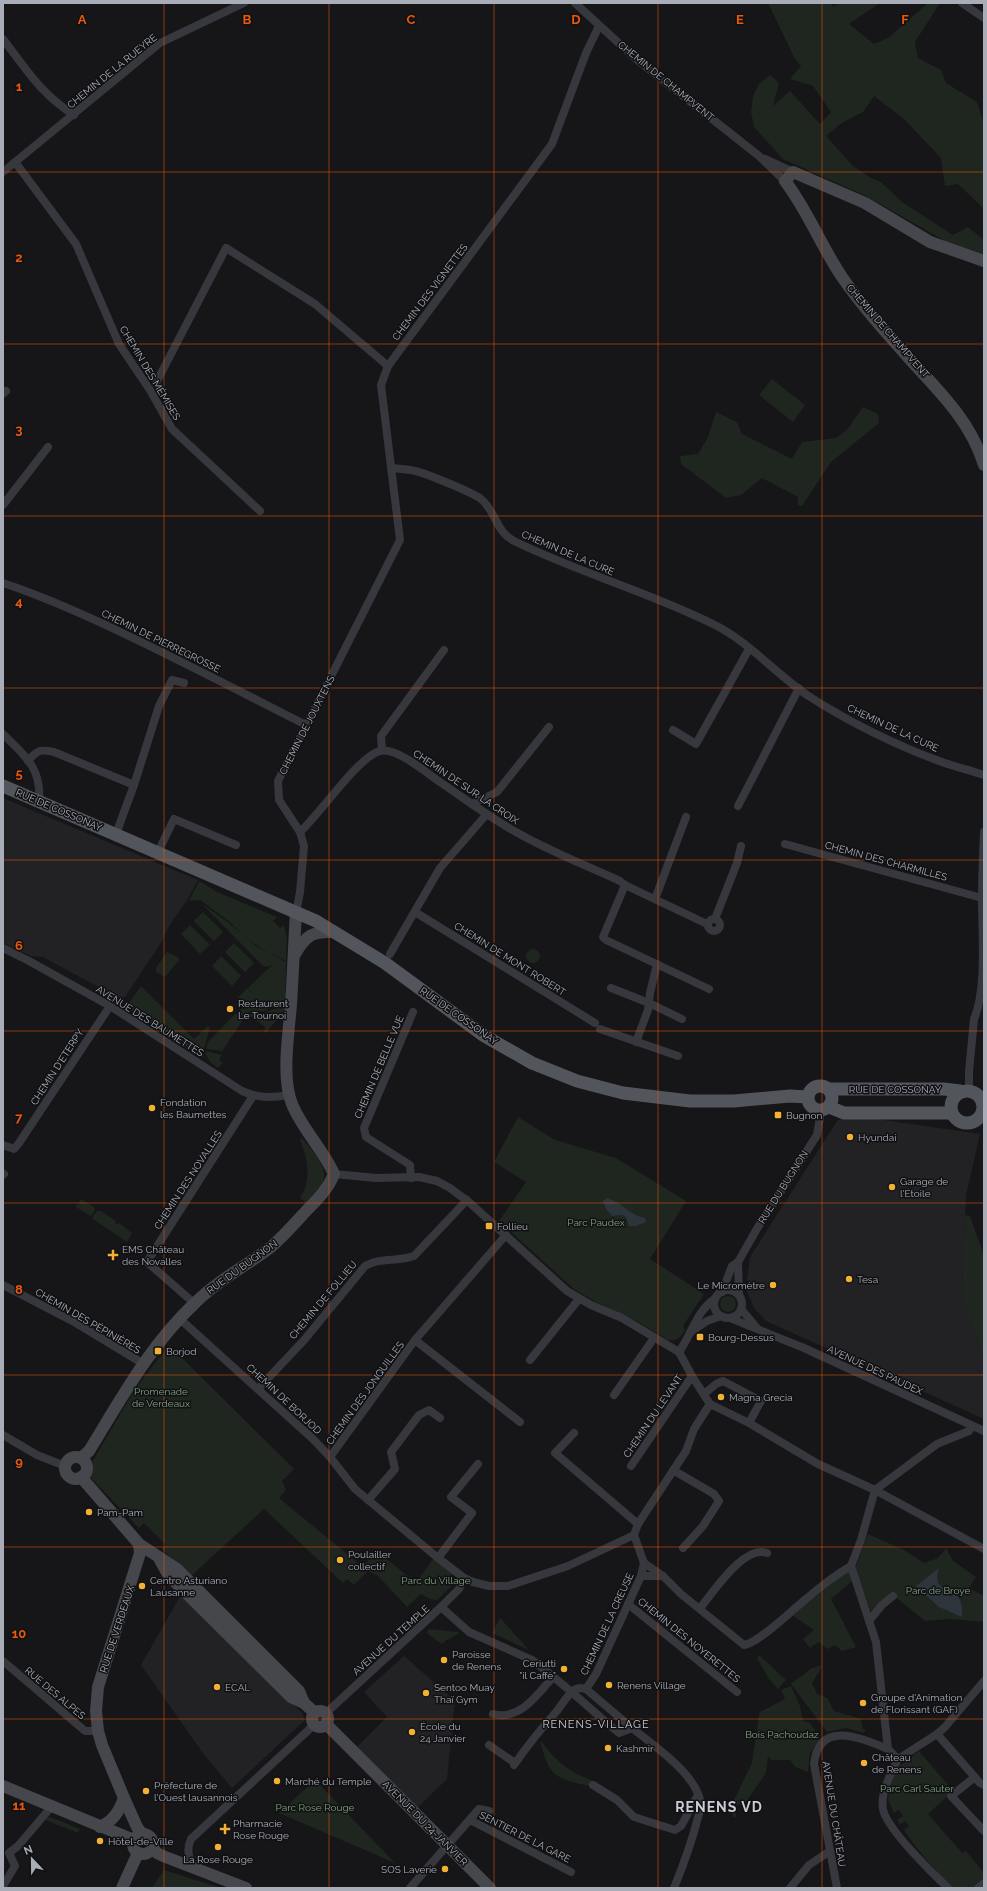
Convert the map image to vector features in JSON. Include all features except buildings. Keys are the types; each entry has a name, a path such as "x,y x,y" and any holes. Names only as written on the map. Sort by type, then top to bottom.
{"main road":[{"name":"RUE DE COSSONAY","path":"3,786 158,852 296,913 334,932 385,963 483,1035 532,1062 578,1081 623,1093 690,1101 790,1096 808,1097 810,1090 816,1086 823,1086 829,1089 944,1089 965,1091"},
{"path":"825,1109 833,1098 829,1089"},
{"path":"965,1091 978,1094 983,1103 984,1112 978,1120 969,1124 959,1122 951,1112 951,1102 954,1096 965,1091"},
{"path":"808,1097 809,1104 814,1109 825,1109 844,1113 951,1112"}],"street":[{"name":"CHEMIN DE LA RUEYRE","path":"3,172 160,44 244,3"},
{"name":"CHEMIN DE CHAMPVENT","path":"575,3 635,58 759,156 789,176 802,205 842,277 882,328 959,415 979,451 984,465"},
{"path":"962,3 984,18"},
{"name":"CHEMIN DES VIGNETTES","path":"375,592 400,540 381,385 388,366 552,144 586,53 599,26"},
{"path":"3,39 44,92 57,104 74,115"},
{"name":"CHEMIN DE CHAMPVENT","path":"759,156 789,176"},
{"name":"CHEMIN DES MÉMISES","path":"15,162 76,244 120,344 150,390 172,429 260,511"},
{"path":"789,176 865,202 930,242 984,261"},
{"path":"156,383 226,248 315,304 388,366"},
{"path":"3,505 48,447"},
{"name":"CHEMIN DE LA CURE","path":"392,468 415,471 470,493 481,499 491,512 497,526 511,540 558,561 649,596 709,622 735,637 799,688 845,717 890,740 942,762 984,775"},
{"name":"CHEMIN DE PIERREGROSSE","path":"3,583 32,592 108,626 306,725"},
{"name":"CHEMIN DE JOUXTENS","path":"334,1174 328,1161 297,1114 289,1095 287,1054 296,913 305,855 300,832 286,813 279,800 278,781 375,592"},
{"path":"673,730 696,744 749,649"},
{"path":"300,832 312,821 359,765 369,756 382,750 381,736 444,650"},
{"path":"116,834 134,785 159,706 168,687 174,680 184,683"},
{"path":"738,806 799,688"},
{"path":"472,804 497,792 549,727"},
{"path":"3,734 36,772 39,782 39,802"},
{"path":"28,761 37,751 44,750 54,752 134,785"},
{"name":"CHEMIN DE SUR LA CROIX","path":"382,750 397,753 486,815 517,833 620,881 707,924"},
{"path":"390,954 440,868 486,815"},
{"path":"655,899 686,817"},
{"path":"158,852 174,819 236,845"},
{"path":"965,1091 974,1019 981,999 984,956 982,898 984,832"},
{"name":"CHEMIN DES CHARMILLES","path":"784,844 982,898"},
{"path":"715,919 737,864 741,846"},
{"path":"626,885 604,937 606,940 709,989"},
{"name":"CHEMIN DE MONT ROBERT","path":"415,912 597,1026 636,1042"},
{"path":"711,919 715,919 720,925 718,930 710,931 707,924 711,919"},
{"name":"CHEMIN DE JOUXTENS","path":"294,956 302,942 308,937 320,931 334,932"},
{"name":"AVENUE DES BAUMETTES","path":"3,948 110,1006 233,1086 253,1096 264,1098 289,1095"},
{"path":"657,964 649,1003 636,1042 678,1056"},
{"path":"611,988 649,1003 682,1019"},
{"name":"CHEMIN D'ETERPY","path":"3,1145 14,1149 19,1144 110,1006"},
{"name":"CHEMIN DE BELLE VUE","path":"411,1178 410,1165 366,1137 364,1128 413,1012"},
{"name":"CHEMIN DES NOVALLES","path":"194,1303 147,1262 253,1096"},
{"name":"RUE DU BUGNON","path":"679,1352 692,1331 697,1317 706,1305 722,1292 732,1266 738,1262 758,1227 817,1135 825,1109"},
{"path":"334,1174 376,1178 411,1178 437,1181 450,1188 506,1235 567,1291 579,1299 622,1318 679,1352 710,1404 749,1423 818,1464 875,1490 984,1549"},
{"name":"RUE DU BUGNON","path":"81,1458 89,1451 142,1364 194,1303 232,1272 263,1252 282,1237 329,1186 334,1174"},
{"name":"CHEMIN DE FOLLIEU","path":"259,1388 305,1339 365,1266 373,1261 403,1260 414,1256 466,1200"},
{"name":"CHEMIN DES JONQUILLES","path":"330,1457 415,1340 506,1235"},
{"path":"715,1299 714,1306 716,1312 721,1316 730,1318 737,1315 741,1309 742,1302 739,1295 738,1262"},
{"name":"CHEMIN DES PÉPINIÈRES","path":"3,1285 76,1323 142,1364"},
{"path":"722,1292 734,1292 739,1295"},
{"path":"530,1360 579,1299"},
{"name":"AVENUE DES PAUDEX","path":"741,1309 757,1328"},
{"name":"RUE DU BUGNON","path":"692,1331 707,1321 721,1316"},
{"name":"AVENUE DES PAUDEX","path":"730,1318 743,1325 757,1328 984,1432"},
{"name":"CHEMIN DE BORJOD","path":"180,1319 259,1388 330,1457 355,1489 464,1578 488,1586 508,1586 568,1566 634,1535"},
{"path":"614,1395 654,1338"},
{"name":"CHEMIN DES JONQUILLES","path":"415,1340 520,1422"},
{"name":"CHEMIN DU LEVANT","path":"631,1466 692,1376"},
{"path":"704,1394 716,1384 723,1381 761,1401 749,1423"},
{"path":"710,1404 694,1429 686,1451 638,1524 634,1535 644,1563 663,1576 681,1594 744,1645 748,1645 806,1599 851,1566 862,1540 875,1490 938,1444 969,1431 972,1426"},
{"path":"368,1500 395,1469 391,1452 419,1415 429,1410 440,1418"},
{"path":"574,1433 555,1453 638,1524"},
{"path":"3,1435 37,1455 65,1466"},
{"path":"71,1458 81,1458 86,1466 85,1473 81,1477 74,1478 68,1475 65,1466 71,1458"},
{"path":"438,1558 472,1513 451,1497 478,1464"},
{"path":"673,1470 714,1494 719,1500 704,1526 683,1548"},
{"path":"81,1477 139,1544"},
{"name":"AVENUE DU 24-JANVIER","path":"139,1544 177,1569 186,1586 226,1626 299,1691 304,1703 447,1847 490,1888"},
{"name":"RUE DE VERDEAUX","path":"138,1837 137,1827 98,1731 96,1711 98,1687 140,1553 139,1544"},
{"path":"700,1608 743,1558 755,1552 766,1553"},
{"name":"CHEMIN DE LA CREUSE","path":"572,1693 575,1689 586,1689 596,1674 641,1576 644,1563"},
{"path":"851,1566 876,1642 888,1749 898,1759"},
{"path":"641,1576 663,1576"},
{"name":"AVENUE DU TEMPLE","path":"193,1868 188,1853 191,1839 441,1607 459,1589 464,1578"},
{"path":"869,1621 893,1596"},
{"name":"CHEMIN DES NOYERETTES","path":"628,1604 737,1692"},
{"path":"441,1607 469,1632 532,1660 619,1733 632,1728"},
{"name":"RUE DES ALPES","path":"3,1661 85,1731 98,1731"},
{"path":"493,1714 501,1716 512,1715 523,1709 553,1677"},
{"path":"948,1888 918,1859 887,1819 883,1809 885,1790 898,1759 937,1734 965,1705 984,1681"},
{"path":"586,1689 676,1764 691,1782 698,1794 701,1807 691,1844 676,1884"},
{"path":"489,1745 514,1764 535,1735 572,1693"},
{"path":"937,1734 974,1777 984,1785"},
{"name":"AVENUE DU CHÂTEAU","path":"837,1888 814,1764 817,1749 830,1738 840,1735 856,1737 888,1749"},
{"path":"974,1777 951,1796 984,1831"},
{"path":"593,1785 618,1800 634,1817 675,1830 681,1826 698,1794"},
{"path":"3,1786 100,1827 138,1837 150,1837 152,1847 157,1853 246,1888"},
{"path":"100,1827 115,1817 124,1798"},
{"path":"3,1886 15,1866 9,1853 18,1846 52,1806"},
{"name":"SENTIER DE LA GARE","path":"410,1888 479,1809 489,1811"},
{"name":"SENTIER DE LA GARE","path":"470,1820 571,1872"},
{"path":"138,1837 134,1849 138,1853 147,1854 152,1847"},
{"path":"790,1888 809,1865 830,1851"},
{"path":"122,1888 138,1853"},
{"path":"978,1888 984,1883"}],"shaded area":[{"path":"3,798 198,880 189,897 169,926 162,941 125,997 119,998 43,957 31,956 3,943"},
{"path":"845,1117 863,1117 980,1134 966,1195 962,1291 968,1317 984,1359 984,1419 766,1321 754,1308 746,1289 750,1257 837,1121"},
{"path":"607,1198 617,1202 634,1214 645,1218 646,1222 636,1226 629,1226 626,1217 622,1215 612,1216 606,1209 603,1201"},
{"path":"939,1568 937,1578 939,1584 943,1588 954,1593 959,1598 962,1605 962,1617 939,1607 916,1586"},
{"name":"ECAL","path":"182,1593 303,1714 304,1721 232,1788 205,1756 141,1665"},
{"name":"École du 24 Janvier","path":"404,1656 455,1701 447,1779 417,1808 357,1747 387,1717 364,1692"}],"green space":[{"path":"768,3 832,3 833,7 839,3 880,3 849,24 874,44 888,38 928,3 940,3 915,42 918,58 941,70 946,83 977,102 984,124 984,209 958,184 945,186 941,158 904,119 874,96 863,112 840,124 826,136 853,166 871,178 881,182 902,202 953,235 968,227 984,240 984,254 947,242 866,196 783,159 754,127 751,112 753,96 759,84 770,75 779,83 773,106 790,91 820,124 831,112 813,86 790,79 801,66 795,59"},
{"path":"772,379 805,405 793,422 759,395"},
{"path":"863,407 878,414 879,423 831,462 802,506 798,505 798,497 762,478 741,495 726,498 681,464 680,456 698,454 708,437 716,412 737,422 742,434 792,459 802,442 836,438 847,430"},
{"path":"199,881 217,892 277,917 273,921 280,928 284,925 287,939 286,961 267,952 246,938 230,922 200,900 189,901"},
{"path":"201,903 229,923 256,946 286,962 285,1004 263,1011 250,1011 246,1016 242,1016 239,1012 243,1008 244,1003 242,1001 240,1002 238,998 247,988 253,994 248,988 273,964 267,967 263,966"},
{"path":"203,912 223,932 214,941 194,921"},
{"path":"190,925 210,945 200,954 181,934"},
{"path":"234,943 254,963 245,972 225,952"},
{"path":"530,949 536,949 540,953 540,959 536,963 530,963 526,959 526,953"},
{"path":"167,952 178,957 179,960 165,977 156,972 156,968"},
{"path":"221,956 241,976 232,986 212,966"},
{"path":"141,986 194,1039 208,1026 210,1028 203,1052 204,1058 127,1009 127,1006"},
{"path":"282,1006 285,1007 285,1010 266,1033 264,1032 265,1027 249,1015 251,1013 264,1013"},
{"path":"236,1013 243,1020 222,1051 206,1049 208,1042"},
{"path":"207,1051 222,1055 219,1060 223,1063 218,1068 210,1062 205,1053"},
{"name":"Parc Paudex","path":"518,1117 555,1140 616,1158 686,1201 650,1259 704,1294 683,1326 685,1330 678,1338 668,1340 635,1320 598,1303 574,1289 499,1221 526,1182 494,1162"},
{"path":"302,1138 319,1160 324,1172 322,1184 306,1203 300,1198 306,1184 308,1169 300,1140"},
{"path":"81,1199 94,1207 95,1210 91,1216 76,1207 77,1204 80,1205 79,1202"},
{"path":"97,1211 101,1211 116,1221 115,1223 117,1225 119,1223 132,1233 127,1242 93,1219 93,1216"},
{"path":"965,1215 970,1216 984,1256 984,1359 968,1317 962,1291"},
{"path":"728,1296 734,1298 736,1304 734,1310 728,1312 722,1310 720,1304 722,1298"},
{"path":"169,1345 294,1469 282,1481 286,1490 279,1498 358,1563 365,1564 377,1551 416,1583 433,1559 449,1569 455,1583 437,1600 430,1599 421,1594 407,1607 378,1576 368,1571 354,1585 347,1579 343,1583 264,1509 190,1577 162,1549 166,1545 144,1523 139,1528 89,1476 91,1464 135,1389"},
{"name":"Parc de Broye","path":"868,1534 904,1550 924,1563 938,1558 946,1548 953,1561 976,1577 969,1588 984,1596 984,1622 950,1619 925,1621 893,1595 872,1614 855,1569"},
{"path":"846,1572 850,1572 852,1581 831,1599 856,1647 842,1651 835,1645 828,1649 818,1642 810,1648 803,1639 814,1630 792,1615"},
{"path":"500,1618 529,1650 492,1633"},
{"path":"429,1629 460,1633 442,1644 428,1634 427,1631"},
{"path":"759,1655 786,1680 778,1689 769,1679 757,1658"},
{"path":"823,1665 812,1683 817,1694 827,1698 834,1711 861,1719 863,1729 866,1730 864,1733 846,1728 827,1732 791,1684 812,1668"},
{"name":"Bois Pachoudaz","path":"791,1686 800,1706 803,1721 810,1723 820,1738 810,1753 808,1772 795,1767 790,1760 771,1760 768,1756 766,1773 746,1802 735,1806 736,1817 734,1817 729,1810 730,1804 735,1798 752,1763 760,1712 785,1699 781,1690"},
{"path":"540,1742 542,1742 567,1768 594,1782 591,1787 567,1780 554,1773 550,1769 545,1758"},
{"name":"Parc Carl Sauter","path":"919,1751 953,1791 928,1814 962,1853 966,1851 984,1873 984,1878 973,1888 952,1888 926,1860 909,1838 904,1830 909,1826 905,1821 900,1825 897,1820 903,1816 899,1810 894,1813 888,1800 889,1786 898,1767"},
{"name":"Parc Rose Rouge","path":"315,1780 395,1863 279,1813"},
{"path":"50,1817 80,1829 78,1833 43,1819"},
{"path":"164,1870 221,1888 152,1888"}],"place":[{"name":"Restaurent Le Tournoi","path":"230,1009"},
{"name":"Fondation les Baumettes","path":"152,1108"},
{"name":"Bugnon","path":"778,1115"},
{"name":"Hyundai","path":"850,1137"},
{"name":"Garage de l'Étoile","path":"892,1187"},
{"name":"Follieu","path":"489,1226"},
{"name":"EMS Château des Novalles","path":"113,1255"},
{"name":"Tesa","path":"849,1279"},
{"name":"Le Micromètre","path":"773,1285"},
{"name":"Bourg-Dessus","path":"700,1337"},
{"name":"Borjod","path":"158,1351"},
{"name":"Magna Grecia","path":"721,1397"},
{"name":"Pam-Pam","path":"89,1512"},
{"name":"Poulailler collectif","path":"340,1560"},
{"name":"Centro Asturiano Lausanne","path":"142,1586"},
{"name":"Paroisse de Renens","path":"444,1660"},
{"name":"Ceriutti \"il Caffè\"","path":"564,1669"},
{"name":"Renens Village","path":"609,1685"},
{"name":"ECAL","path":"217,1687"},
{"name":"Sentoo Muay Thaï Gym","path":"426,1693"},
{"name":"Groupe d'Animation de Florissant (GAF)","path":"863,1703"},
{"name":"École du 24 Janvier","path":"412,1732"},
{"name":"Kashmir","path":"608,1748"},
{"name":"Château de Renens","path":"864,1763"},
{"name":"Marché du Temple","path":"277,1781"},
{"name":"Préfecture de l'Ouest lausannois","path":"146,1791"},
{"name":"Pharmacie Rose Rouge","path":"225,1829"},
{"name":"Hôtel-de-Ville","path":"100,1841"},
{"name":"La Rose Rouge","path":"218,1847"},
{"name":"SOS Laverie","path":"445,1869"}],"district":[{"name":"RENENS-VILLAGE","path":"596,1724"},
{"name":"RENENS VD","path":"719,1807"}],"park label":[{"name":"Promenade de Verdeaux","path":"161,1396"},
{"name":"Parc du Village","path":"436,1580"}]}
